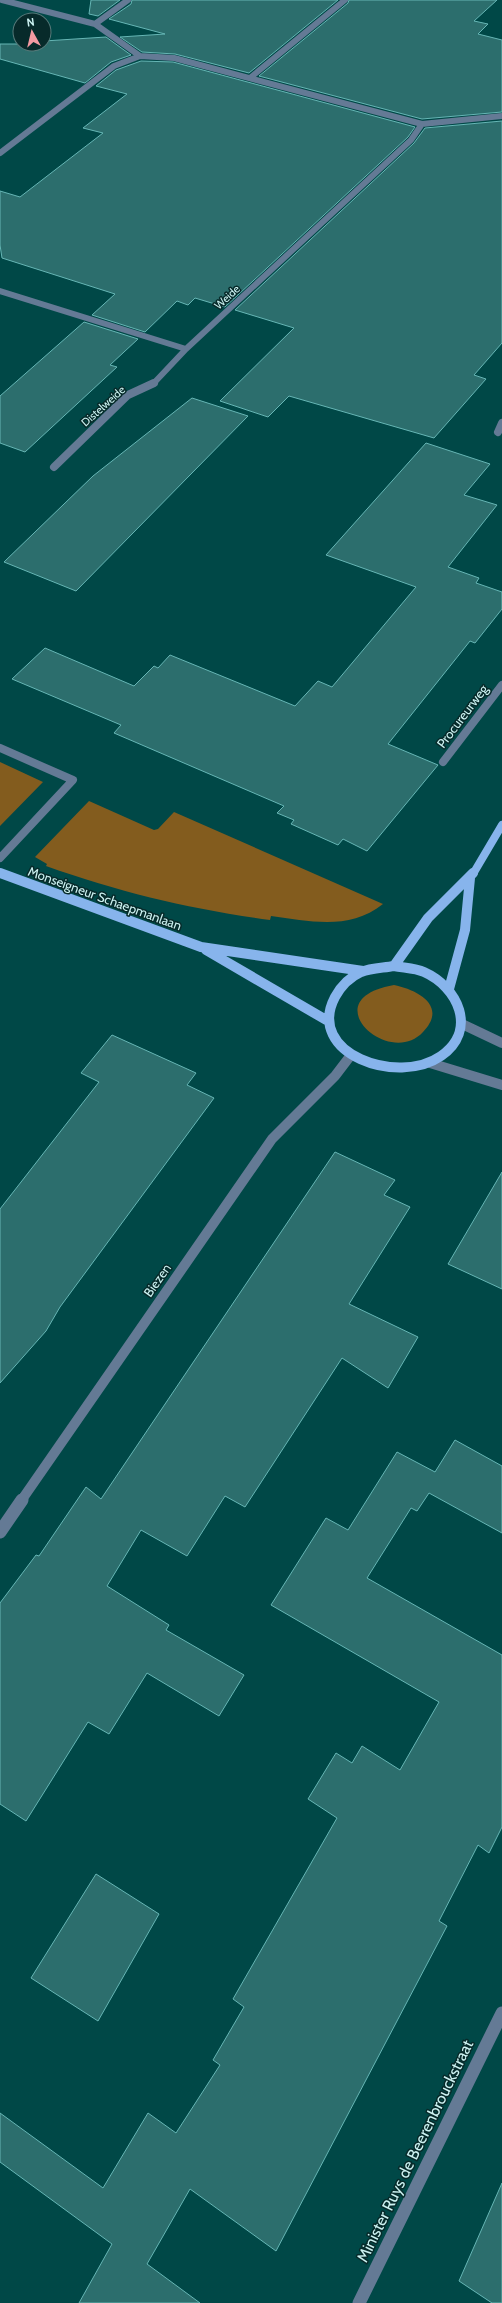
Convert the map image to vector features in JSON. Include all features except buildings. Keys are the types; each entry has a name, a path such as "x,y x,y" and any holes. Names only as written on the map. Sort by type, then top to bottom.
{"main road":[{"path":"394,966 428,918 470,878 502,825"},
{"name":"Monseigneur Schaepmanlaan","path":"0,873 201,947 328,1021"},
{"path":"449,989 465,930 470,878"},
{"name":"Monseigneur Schaepmanlaan","path":"201,947 363,971"},
{"path":"394,966 424,972 449,989 460,1005 462,1024 457,1039 450,1048 430,1063 403,1068 375,1066 351,1055 336,1039 328,1021 331,1001 343,984 363,971 394,966"}],"street":[{"path":"95,24 128,0"},
{"path":"250,78 345,0"},
{"path":"0,6 4,1 95,24 140,56"},
{"path":"0,153 114,66 140,56 174,58 422,124 502,116"},
{"name":"Weide","path":"186,349 411,140 422,124"},
{"path":"0,291 186,349"},
{"name":"Distelweide","path":"54,467 128,395 152,385 186,349"},
{"path":"498,432 502,423"},
{"name":"Procureurweg","path":"443,762 502,685"},
{"path":"0,748 73,780 0,858"},
{"path":"462,1024 502,1043"},
{"name":"Biezen","path":"0,1532 272,1139 335,1076 351,1055"},
{"path":"430,1063 502,1085"},
{"name":"Minister Ruys de Beerenbrouckstraat","path":"359,2303 502,2013"}],"shaded area":[{"path":"0,762 43,782 0,826"},
{"path":"89,801 154,830 158,829 174,812 383,904 357,918 343,921 315,922 271,916 270,920 212,911 156,899 74,876 46,866 47,864 35,857"},
{"path":"394,985 403,987 420,995 431,1007 432,1014 430,1023 423,1032 409,1041 393,1042 377,1037 365,1028 358,1016 359,1003 370,993"}]}
